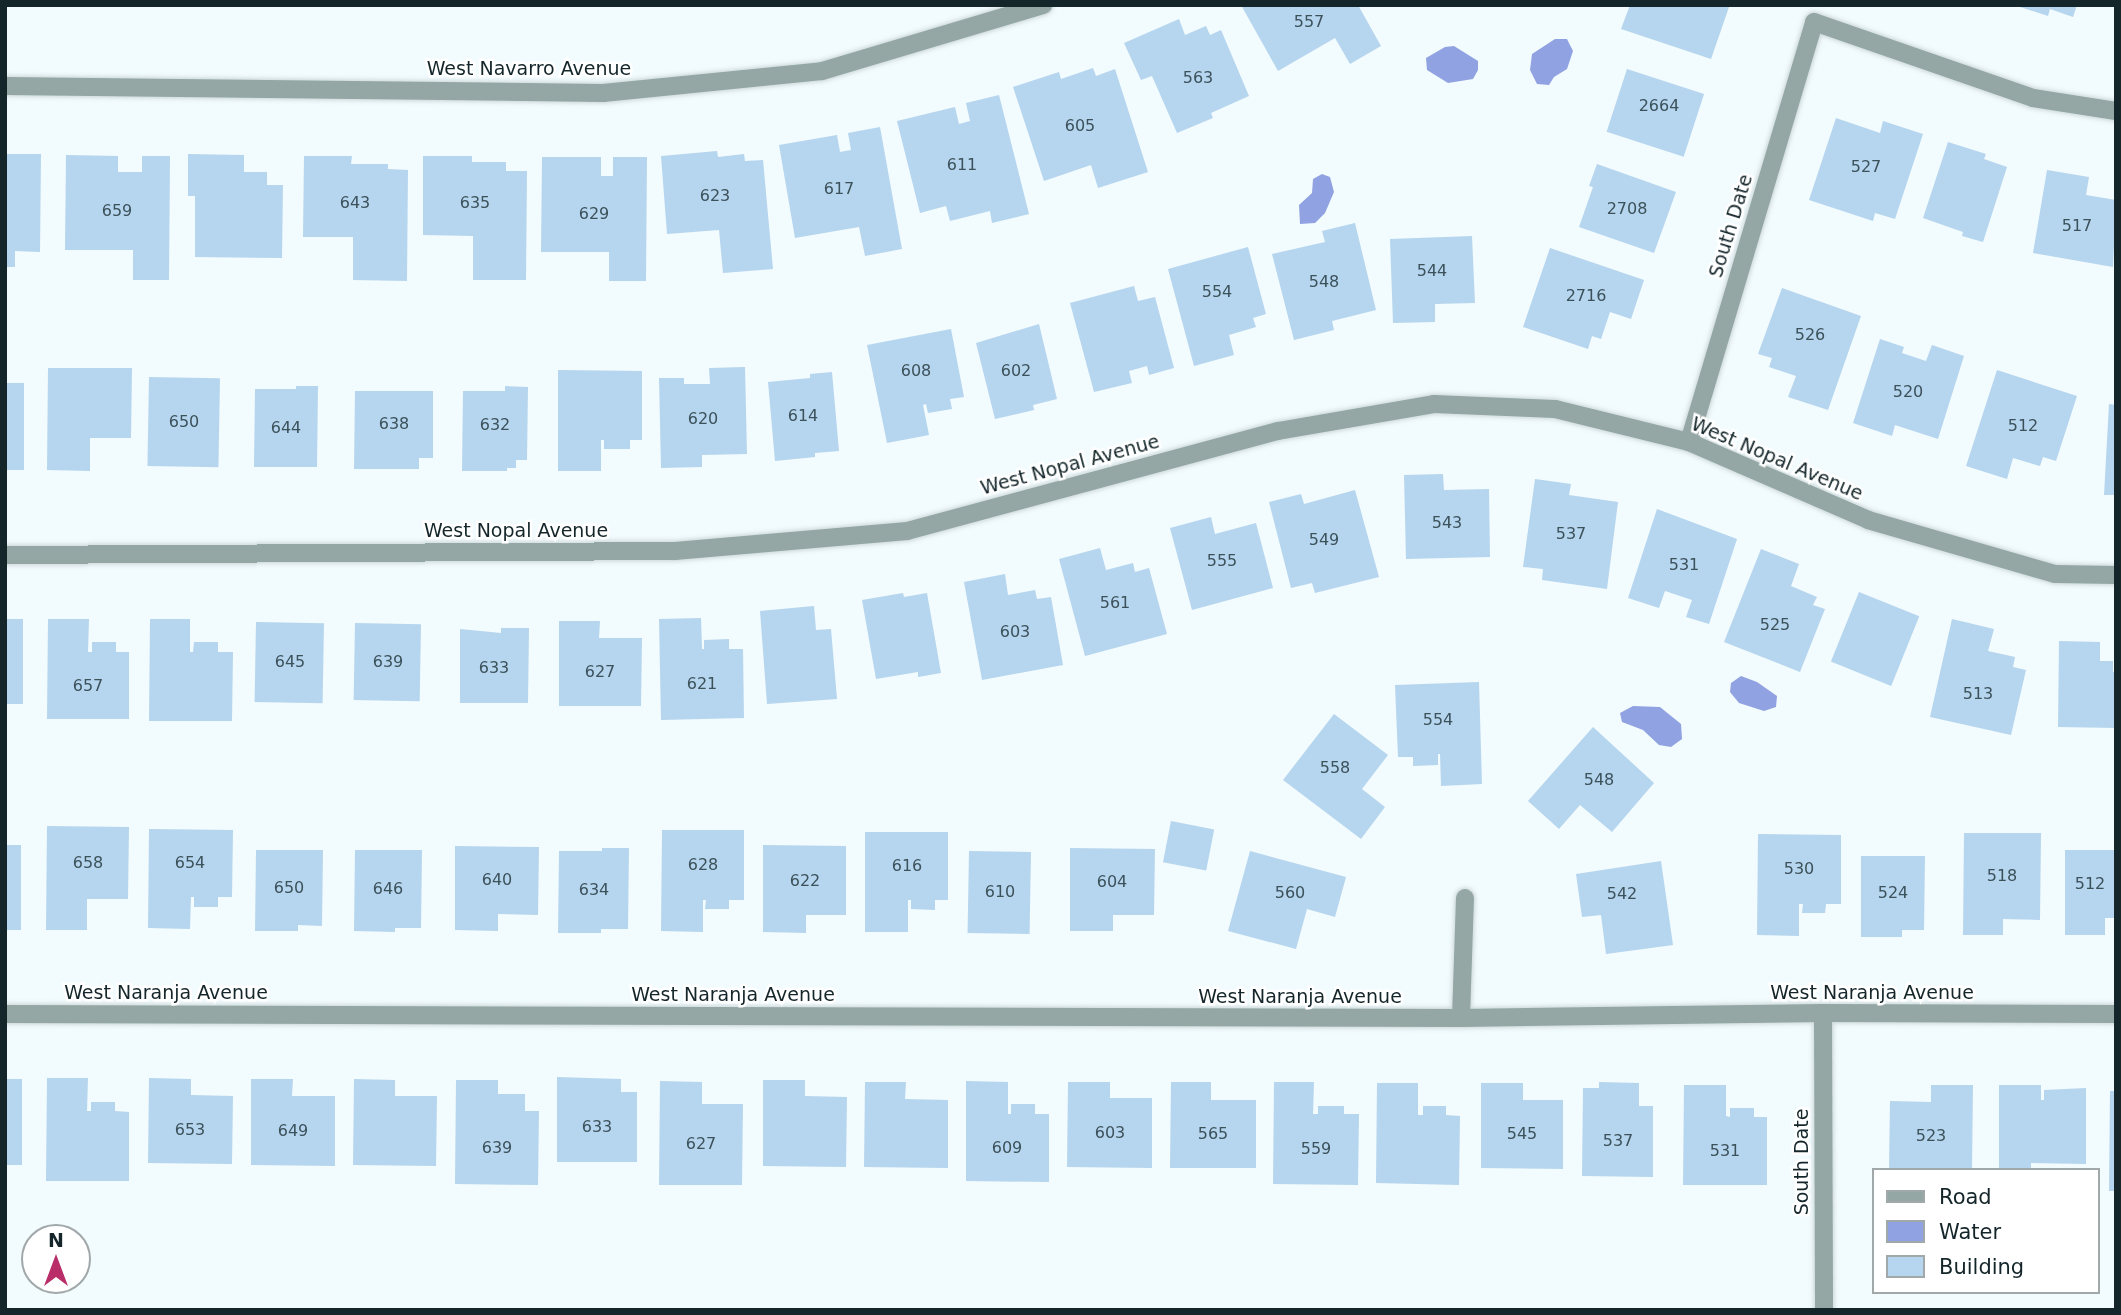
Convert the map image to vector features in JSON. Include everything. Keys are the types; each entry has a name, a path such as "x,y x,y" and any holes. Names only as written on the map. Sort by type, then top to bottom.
{"street":[{"name":"West Navarro Avenue","path":"5,86 603,93 822,71 1043,5"},
{"name":"South Date","path":"1689,442 1814,22 2033,98 2116,111"},
{"name":"West Nopal Avenue","path":"5,555 675,551 907,531 1278,431 1434,404 1555,409 1689,442 1868,520 2055,574 2116,575"},
{"path":"1461,1018 1465,898"},
{"name":"South Date","path":"1823,1013 1824,1310"},
{"name":"West Naranja Avenue","path":"5,1014 1461,1018 1823,1013 2116,1014"}],"water":[{"path":"1555,39 1567,39 1573,51 1567,69 1554,77 1549,85 1537,84 1530,70 1532,54"},
{"path":"1454,46 1478,61 1478,70 1473,79 1448,83 1427,70 1426,58 1445,47"},
{"path":"1322,174 1330,177 1334,192 1325,213 1315,223 1300,224 1299,205 1312,193 1313,179"},
{"path":"1741,676 1757,682 1777,696 1776,707 1764,711 1739,703 1730,692 1731,683"},
{"path":"1633,706 1660,707 1681,724 1682,739 1671,747 1659,745 1643,730 1622,722 1620,713"}],"building":[{"path":"1241,5 1358,5 1381,46 1350,64 1335,38 1278,71"},
{"path":"1630,5 1729,7 1711,59 1621,29"},
{"path":"2077,5 2073,17 2050,9 2048,16 2017,6"},
{"path":"1179,19 1185,35 1206,26 1210,35 1221,30 1249,96 1211,113 1213,118 1177,133 1152,76 1141,80 1124,43"},
{"path":"1093,68 1096,76 1115,69 1148,172 1098,188 1091,165 1044,181 1013,87 1059,72 1061,79"},
{"path":"1627,69 1704,94 1684,157 1607,132"},
{"path":"999,95 1029,214 992,223 990,211 950,221 946,206 920,213 897,121 955,107 959,124 970,121 966,103"},
{"path":"1836,118 1880,133 1883,121 1923,134 1895,219 1875,213 1873,221 1809,200"},
{"path":"880,127 902,249 865,256 859,227 795,238 779,145 837,135 840,152 851,150 848,133"},
{"path":"1948,142 1986,154 1984,159 2007,167 1983,242 1962,236 1963,232 1923,218"},
{"path":"717,151 718,157 744,154 745,161 763,160 773,269 723,273 719,230 667,234 661,156"},
{"path":"5,154 41,154 40,252 15,251 15,267 5,267"},
{"path":"188,154 244,155 244,172 267,172 267,185 283,185 282,258 195,257 195,196 188,196"},
{"path":"66,155 118,156 118,172 142,172 142,156 170,156 169,280 133,280 133,250 65,250"},
{"path":"304,156 352,156 351,164 388,164 388,169 408,170 407,281 353,280 353,237 303,237"},
{"path":"423,156 472,156 472,162 506,162 506,171 527,171 526,280 473,280 473,236 423,235"},
{"path":"542,157 601,157 601,176 613,176 613,157 647,157 646,281 609,281 609,252 541,252"},
{"path":"1597,164 1676,192 1654,253 1579,227 1593,187 1589,186"},
{"path":"2047,170 2089,177 2086,195 2116,200 2113,267 2033,253"},
{"path":"1355,223 1376,310 1332,321 1334,330 1294,340 1272,254 1325,242 1322,231"},
{"path":"1472,236 1475,303 1435,304 1435,322 1393,323 1390,239"},
{"path":"1248,247 1266,314 1253,318 1256,327 1229,335 1234,355 1194,366 1168,269"},
{"path":"1550,248 1644,280 1631,319 1610,312 1601,339 1592,336 1588,349 1523,327"},
{"path":"1134,286 1138,301 1155,297 1174,368 1149,375 1147,366 1129,371 1132,383 1094,392 1070,303"},
{"path":"1782,288 1861,316 1828,410 1788,397 1796,376 1769,367 1772,358 1758,354"},
{"path":"1039,324 1057,399 1033,405 1034,410 995,419 976,343"},
{"path":"951,329 964,397 950,399 952,409 928,413 926,404 923,405 929,435 887,443 867,345"},
{"path":"1880,339 1904,347 1902,353 1926,361 1932,345 1964,356 1938,439 1895,425 1892,436 1853,423"},
{"path":"745,367 747,454 702,455 702,467 661,468 659,378 684,378 684,384 710,384 709,368"},
{"path":"48,368 132,368 131,438 90,438 90,471 47,470"},
{"path":"558,370 642,371 642,440 630,440 630,449 604,449 604,440 601,440 601,471 558,471"},
{"path":"1997,370 2077,396 2056,461 2043,457 2040,466 2013,458 2007,479 1966,466"},
{"path":"832,372 839,451 815,453 815,457 775,461 768,382 810,378 810,374"},
{"path":"149,377 220,378 218,467 147,466"},
{"path":"5,383 24,383 24,470 5,470"},
{"path":"296,386 318,386 317,467 254,467 255,389 296,389"},
{"path":"505,386 528,387 527,460 516,460 516,468 507,468 507,471 462,471 463,391 505,391"},
{"path":"355,391 433,391 433,458 419,458 419,469 354,469"},
{"path":"2109,404 2116,405 2116,495 2104,495"},
{"path":"1443,474 1444,490 1489,489 1490,557 1406,559 1404,475"},
{"path":"1535,479 1571,484 1569,495 1618,502 1607,589 1542,580 1543,569 1523,567"},
{"path":"1355,490 1379,577 1315,593 1312,583 1291,588 1269,502 1301,494 1304,504"},
{"path":"1657,509 1737,539 1709,624 1686,617 1692,600 1665,591 1659,608 1628,598"},
{"path":"1211,517 1215,534 1256,523 1273,588 1192,610 1170,528"},
{"path":"1100,548 1106,570 1133,563 1135,572 1149,568 1167,634 1085,656 1059,559"},
{"path":"1761,549 1799,564 1791,586 1817,597 1813,605 1825,609 1800,672 1724,642"},
{"path":"1005,574 1008,595 1035,590 1037,599 1051,597 1063,665 982,680 964,582"},
{"path":"1859,592 1919,616 1891,686 1831,662"},
{"path":"903,593 904,597 927,593 941,673 918,677 918,672 876,679 862,600"},
{"path":"814,606 816,630 831,629 837,699 767,704 760,611"},
{"path":"701,618 702,649 704,640 729,639 729,649 743,649 744,718 661,720 659,619"},
{"path":"5,619 23,619 23,704 5,704"},
{"path":"48,619 89,619 88,652 92,652 92,642 116,642 116,652 129,652 129,719 47,719"},
{"path":"150,619 190,619 190,652 193,652 194,642 218,642 218,652 233,652 232,721 149,721"},
{"path":"1952,619 1994,629 1988,651 2015,657 2013,667 2026,670 2011,735 1930,717"},
{"path":"559,621 600,621 599,638 642,638 641,706 559,706"},
{"path":"256,622 324,623 323,703 255,702"},
{"path":"355,623 421,624 420,701 354,700"},
{"path":"501,628 529,628 528,703 460,703 460,629 501,633"},
{"path":"2059,641 2100,642 2100,661 2113,661 2113,672 2116,672 2116,728 2058,727"},
{"path":"1479,682 1482,784 1441,786 1440,754 1438,765 1413,766 1413,757 1398,757 1395,685"},
{"path":"1334,714 1388,755 1362,789 1385,807 1361,839 1283,780"},
{"path":"1593,727 1654,783 1612,832 1580,805 1559,829 1528,801"},
{"path":"1171,821 1214,829 1206,871 1163,862"},
{"path":"47,826 129,827 128,899 87,899 87,930 46,930"},
{"path":"149,829 233,830 232,897 218,897 218,907 194,907 194,897 191,897 190,929 148,928"},
{"path":"662,830 744,830 744,900 729,900 729,909 705,909 706,900 703,900 703,932 661,931"},
{"path":"865,832 948,832 948,900 935,900 935,910 911,909 911,900 908,900 908,932 865,932"},
{"path":"1964,833 2041,833 2040,920 2003,919 2003,935 1963,935"},
{"path":"1758,834 1841,835 1841,904 1826,904 1825,913 1802,913 1803,904 1799,904 1799,936 1757,935"},
{"path":"5,845 21,845 21,930 5,930"},
{"path":"763,845 846,846 846,915 806,915 806,933 763,932"},
{"path":"455,846 539,847 538,915 498,914 498,931 455,930"},
{"path":"602,848 629,848 628,929 601,929 601,933 558,933 559,851 602,851"},
{"path":"1070,848 1155,849 1154,915 1113,915 1113,931 1070,931"},
{"path":"256,850 323,850 322,926 298,925 298,931 255,931"},
{"path":"355,850 422,850 421,928 395,928 395,932 354,931"},
{"path":"2065,850 2116,850 2116,918 2105,918 2105,935 2065,935"},
{"path":"969,851 1031,852 1030,934 968,933"},
{"path":"1250,851 1346,877 1335,917 1307,909 1296,949 1228,931"},
{"path":"1861,856 1925,856 1924,930 1902,930 1902,937 1861,937"},
{"path":"1661,861 1673,945 1606,954 1601,915 1582,917 1576,874"},
{"path":"557,1077 621,1079 621,1092 637,1092 637,1162 557,1162"},
{"path":"47,1078 88,1078 87,1111 91,1111 91,1102 115,1102 115,1111 129,1112 129,1181 46,1181"},
{"path":"149,1078 191,1079 191,1095 233,1096 232,1164 148,1163"},
{"path":"5,1079 22,1079 22,1165 5,1165"},
{"path":"251,1079 293,1079 292,1096 335,1096 335,1166 251,1165"},
{"path":"354,1079 395,1080 395,1096 437,1096 436,1166 353,1165"},
{"path":"456,1080 498,1080 498,1094 525,1094 525,1111 539,1111 538,1185 455,1184"},
{"path":"763,1080 805,1080 805,1096 847,1097 846,1167 763,1166"},
{"path":"660,1081 702,1082 702,1104 743,1104 742,1185 659,1185"},
{"path":"966,1081 1008,1082 1008,1114 1011,1114 1011,1104 1035,1104 1035,1114 1049,1114 1049,1182 966,1181"},
{"path":"865,1082 906,1082 905,1099 948,1100 948,1168 864,1167"},
{"path":"1068,1082 1110,1082 1110,1098 1152,1098 1152,1168 1067,1167"},
{"path":"1171,1082 1211,1082 1211,1100 1256,1100 1256,1168 1170,1168"},
{"path":"1274,1082 1314,1082 1313,1114 1318,1114 1318,1106 1344,1106 1344,1114 1359,1114 1358,1185 1273,1184"},
{"path":"1599,1082 1639,1083 1639,1106 1653,1106 1653,1177 1582,1176 1583,1088 1599,1088"},
{"path":"1377,1083 1418,1083 1418,1115 1423,1115 1423,1106 1446,1106 1446,1115 1460,1116 1459,1185 1376,1183"},
{"path":"1481,1083 1523,1083 1523,1100 1563,1100 1563,1169 1481,1168"},
{"path":"1684,1085 1726,1085 1726,1116 1730,1117 1730,1108 1754,1108 1754,1117 1767,1117 1767,1185 1683,1185"},
{"path":"1931,1085 1973,1085 1972,1168 1889,1168 1890,1101 1931,1102"},
{"path":"1999,1085 2041,1085 2041,1100 2044,1100 2044,1090 2086,1088 2086,1164 2031,1163 2031,1168 1999,1168"},
{"path":"2110,1091 2116,1091 2116,1191 2109,1191"}]}
